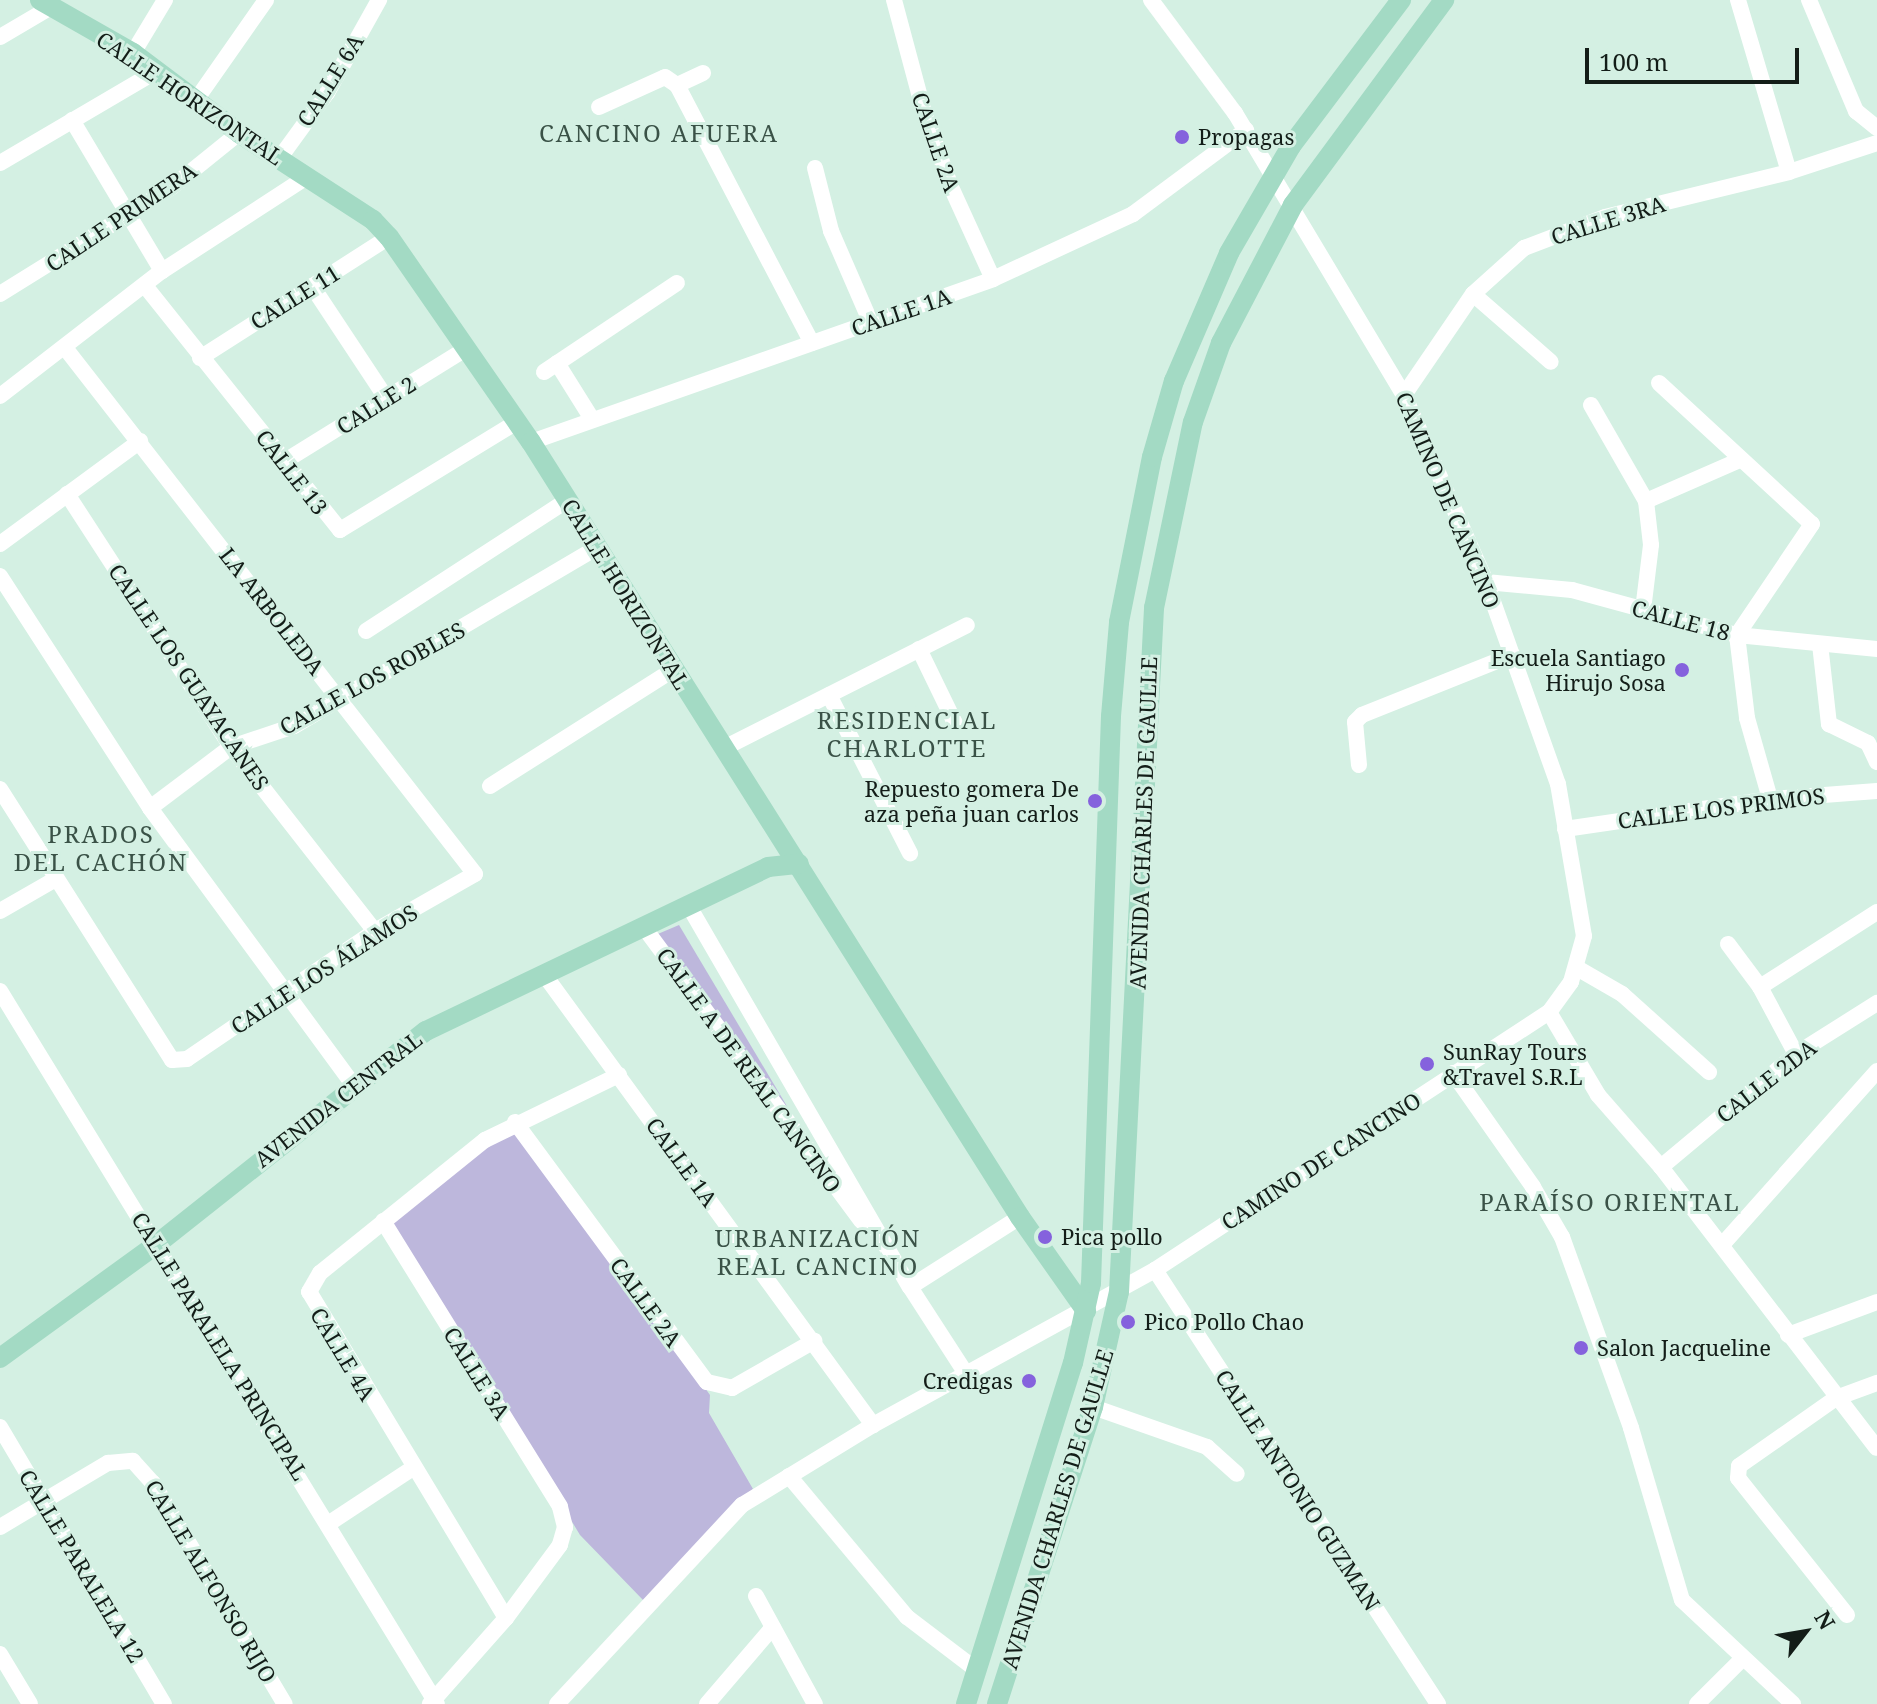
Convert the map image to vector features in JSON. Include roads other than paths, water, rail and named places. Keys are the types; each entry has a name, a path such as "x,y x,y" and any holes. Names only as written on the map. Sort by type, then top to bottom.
{"main road":[{"name":"AVENIDA CHARLES DE GAULLE","path":"966,1704 1086,1311 1097,1225 1111,716 1133,538 1184,356 1229,253 1273,176 1401,0"},
{"name":"AVENIDA CHARLES DE GAULLE","path":"997,1704 1093,1407 1119,1292 1150,666 1160,559 1193,422 1221,343 1293,205 1444,0"},
{"name":"CALLE HORIZONTAL","path":"46,3 133,53 239,133 373,220 389,237 531,442 1020,1217 1086,1311"},
{"name":"AVENIDA CENTRAL","path":"0,1358 157,1244 353,1084 426,1031 646,930 777,863 799,864"}],"street":[{"path":"133,53 165,0"},
{"path":"196,100 266,0"},
{"name":"CALLE 6A","path":"279,159 327,93 379,0"},
{"name":"CALLE 2A","path":"894,0 924,112 951,187 993,279"},
{"name":"CAMINO DE CANCINO","path":"1151,0 1246,130 1404,395 1486,582 1558,784 1584,936 1577,968 1549,1012 1155,1270"},
{"path":"1738,0 1789,172"},
{"path":"1809,0 1856,111 1877,128"},
{"path":"0,37 46,3"},
{"path":"0,163 157,71"},
{"path":"677,85 703,73"},
{"path":"599,107 665,77 677,85 812,343"},
{"path":"72,120 162,271"},
{"name":"CALLE 1A","path":"531,442 993,279 1133,214 1246,130"},
{"name":"CALLE PRIMERA","path":"0,294 127,216 239,133"},
{"name":"CALLE 3RA","path":"1404,395 1473,294 1524,248 1565,230 1789,172 1877,143"},
{"path":"815,168 831,231 871,323"},
{"path":"0,396 66,349 162,271 307,177"},
{"name":"CALLE 11","path":"200,358 389,237"},
{"path":"592,419 550,368 677,283"},
{"path":"312,286 386,398"},
{"name":"CALLE 13","path":"146,287 340,530 517,422"},
{"path":"1473,294 1551,362"},
{"name":"CALLE 2","path":"285,461 467,348"},
{"name":"LA ARBOLEDA","path":"66,349 475,874"},
{"path":"1659,383 1812,524 1737,635 1747,718 1770,799"},
{"path":"1591,405 1646,501 1651,545 1643,610"},
{"path":"0,544 140,441"},
{"path":"1646,501 1740,460"},
{"name":"CALLE LOS GUAYACANES","path":"67,494 231,747 375,931"},
{"path":"366,631 566,501"},
{"name":"CALLE LOS ROBLES","path":"150,808 231,747 294,726 596,548"},
{"path":"0,576 150,808 353,1084"},
{"name":"CALLE 18","path":"1486,582 1572,590 1737,635 1877,649"},
{"path":"724,748 967,625"},
{"path":"1820,644 1829,724 1868,743 1877,762"},
{"path":"919,649 955,723"},
{"path":"1359,765 1355,722 1362,715 1512,655"},
{"path":"490,786 673,670"},
{"path":"829,695 910,853"},
{"path":"0,789 54,880 0,911"},
{"name":"CALLE LOS PRIMOS","path":"1565,829 1770,799 1877,791"},
{"name":"CALLE LOS ÁLAMOS","path":"54,880 172,1060 187,1059 375,931 475,874"},
{"path":"690,908 910,1287 965,1372"},
{"path":"1760,987 1877,912"},
{"name":"CALLE A DE REAL CANCINO","path":"646,930 910,1287"},
{"path":"1728,944 1760,987 1796,1054"},
{"path":"1577,968 1622,994 1709,1072"},
{"name":"CALLE 1A","path":"546,977 873,1425"},
{"name":"CALLE PARALELA PRINCIPAL","path":"0,991 328,1524 434,1703"},
{"name":"CALLE 2DA","path":"1661,1167 1796,1054 1877,1003"},
{"path":"1549,1012 1598,1095 1661,1167 1877,1448"},
{"path":"1722,1245 1877,1071"},
{"path":"1453,1073 1533,1187 1562,1237 1631,1428 1682,1600 1793,1704"},
{"name":"CALLE 4A","path":"506,1618 309,1292 320,1273 383,1221 515,1122 619,1075"},
{"name":"CALLE 2A","path":"515,1122 707,1382 732,1388 814,1341"},
{"path":"910,1287 1020,1217"},
{"name":"CALLE 3A","path":"383,1221 560,1507 565,1527 560,1545 506,1618"},
{"path":"557,1704 742,1505 965,1372 1086,1311 1155,1270"},
{"name":"CALLE ANTONIO GUZMAN","path":"1155,1270 1438,1704"},
{"path":"1788,1335 1877,1302"},
{"path":"1847,1615 1738,1478 1739,1466 1836,1398 1877,1383"},
{"path":"1093,1407 1207,1447 1237,1474"},
{"name":"CALLE PARALELA 12","path":"0,1427 164,1704"},
{"name":"CALLE ALFONSO RIJO","path":"45,1501 108,1463 133,1461 153,1483 285,1704"},
{"path":"328,1524 413,1468"},
{"path":"789,1476 907,1617 978,1671"},
{"path":"0,1527 45,1501"},
{"path":"756,1596 815,1704"},
{"path":"434,1703 506,1618"},
{"path":"707,1704 773,1627"},
{"path":"0,1654 30,1704"},
{"path":"1697,1704 1743,1658"}],"place":[{"name":"Propagas","path":"1182,137"},
{"name":"Escuela Santiago Hirujo Sosa","path":"1682,670"},
{"name":"Repuesto gomera De aza peña juan carlos","path":"1095,801"},
{"name":"SunRay Tours &Travel S.R.L","path":"1427,1064"},
{"name":"Pica pollo","path":"1045,1237"},
{"name":"Pico Pollo Chao","path":"1128,1322"},
{"name":"Salon Jacqueline","path":"1581,1348"},
{"name":"Credigas","path":"1029,1381"}],"district":[{"name":"CANCINO AFUERA","path":"659,133"},
{"name":"RESIDENCIAL CHARLOTTE","path":"907,734"},
{"name":"PRADOS DEL CACHÓN","path":"101,848"},
{"name":"PARAÍSO ORIENTAL","path":"1610,1202"},
{"name":"URBANIZACIÓN REAL CANCINO","path":"818,1252"}]}
